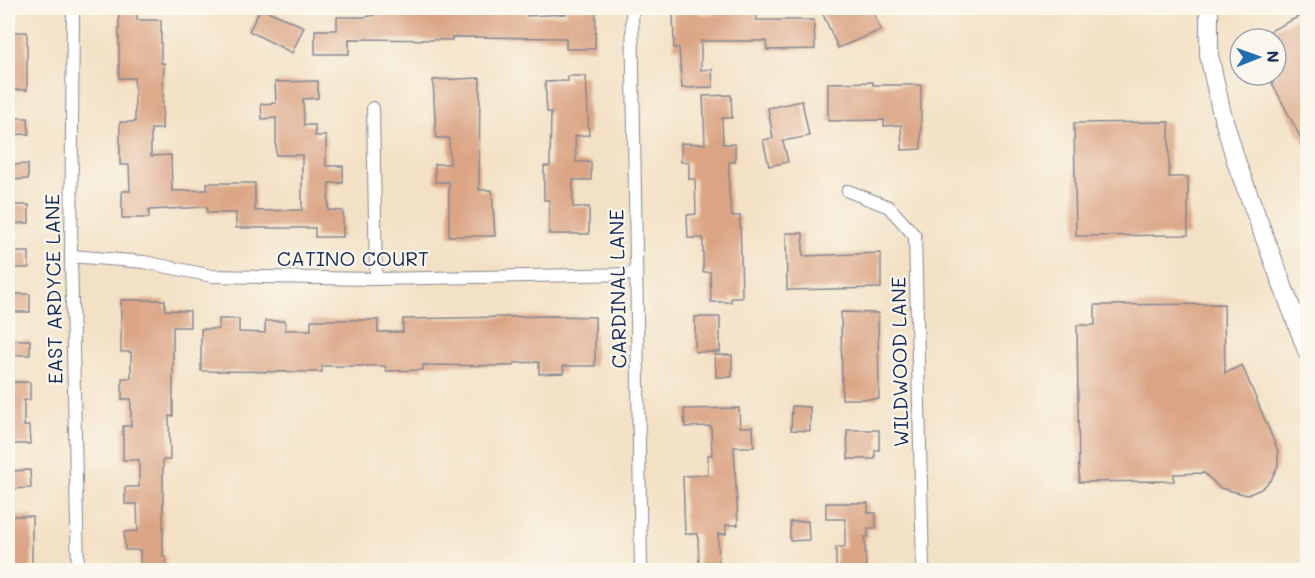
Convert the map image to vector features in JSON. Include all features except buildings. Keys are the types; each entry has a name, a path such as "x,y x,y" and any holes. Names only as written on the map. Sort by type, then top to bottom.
{"street":[{"name":"EAST ARDYCE LANE","path":"73,8 71,256 78,570"},
{"name":"CARDINAL LANE","path":"632,8 641,570"},
{"path":"1209,8 1209,55 1221,110 1237,164 1308,352"},
{"path":"373,108 376,279"},
{"name":"WILDWOOD LANE","path":"848,191 889,207 915,237 923,570"},
{"name":"CATINO COURT","path":"71,256 144,262 212,276 376,279 636,274"}]}
